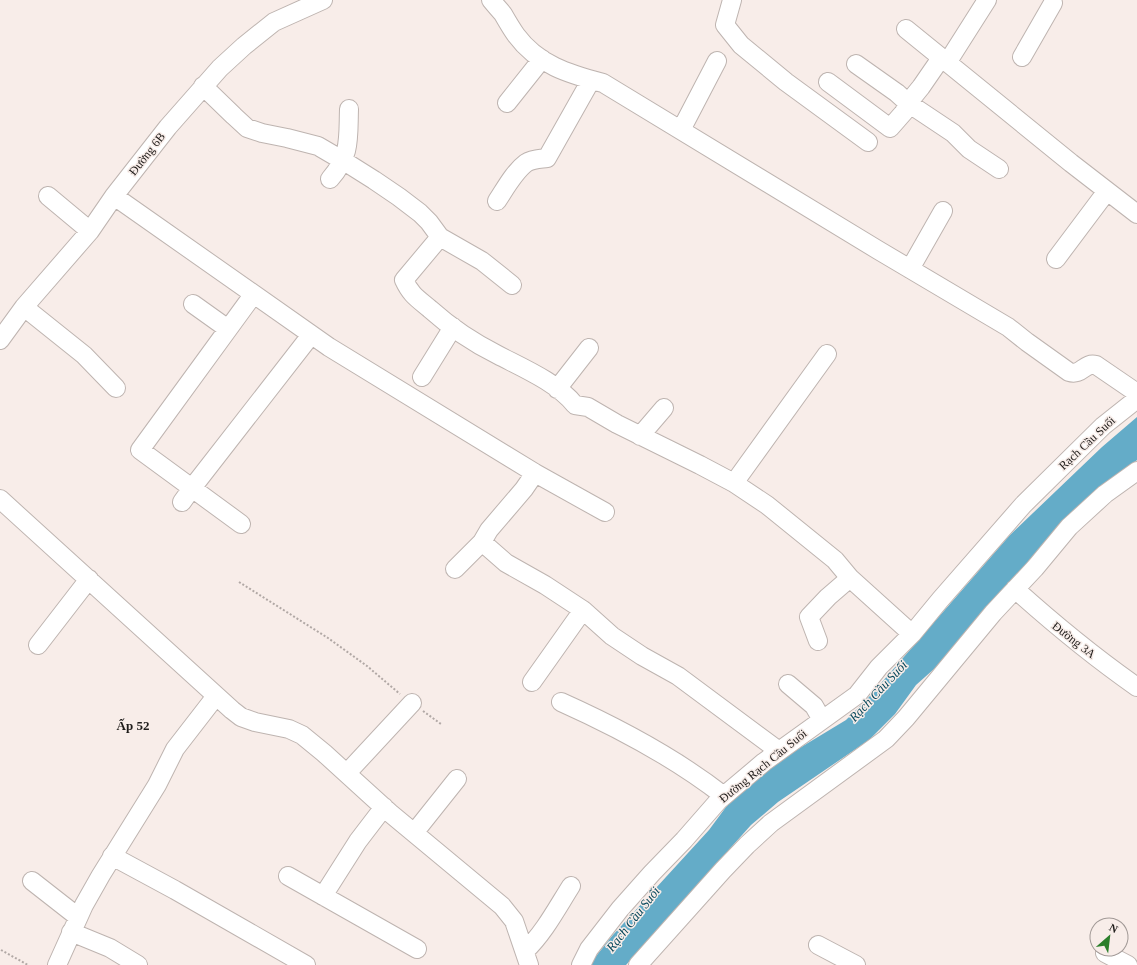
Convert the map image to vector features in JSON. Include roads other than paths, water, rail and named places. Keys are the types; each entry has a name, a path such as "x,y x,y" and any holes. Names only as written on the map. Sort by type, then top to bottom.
{"street":[{"name":"Đường 6B","path":"0,340 24,307 90,232 114,196 168,127 203,86 244,46 274,22 323,0"},
{"path":"490,0 502,13 516,35 532,53 573,75 603,83 1008,327 1069,372 1078,372 1086,366 1092,364 1096,365 1137,393"},
{"path":"732,0 725,25 741,45 786,82 868,142"},
{"path":"828,82 890,128 904,112 908,103 944,61 987,0"},
{"path":"1022,57 1055,5"},
{"path":"906,29 1070,163 1137,214"},
{"path":"508,103 542,59"},
{"path":"681,130 717,61"},
{"path":"856,64 897,93 908,103 953,133 969,149 999,169"},
{"path":"497,201 509,183 526,163 536,159 547,158 591,80"},
{"path":"203,86 247,128 318,146 344,161 399,197 420,213 440,237 482,261 512,285"},
{"path":"330,179 344,161 348,146 349,109"},
{"path":"1056,259 1107,191"},
{"path":"48,196 90,232"},
{"path":"114,196 311,335 535,473 605,512"},
{"path":"910,269 942,211"},
{"path":"440,237 404,280 410,292 437,316 497,355 532,372 569,397 575,405 588,407 640,436 734,483 767,505 835,560 850,578 912,634"},
{"path":"241,524 187,495 140,450 253,295"},
{"path":"193,304 228,329"},
{"path":"24,307 84,354 116,388"},
{"path":"422,376 453,327"},
{"path":"187,495 311,335"},
{"path":"557,389 589,348"},
{"path":"734,483 827,354"},
{"name":"Rạch Cầu Suối","path":"912,634 1023,505 1103,426 1137,399"},
{"path":"640,436 664,408"},
{"path":"638,965 723,870 771,823 886,739 906,718 993,613 1035,568 1070,527 1105,494 1137,471"},
{"path":"455,569 482,542 489,530 524,489 535,473"},
{"path":"0,499 216,696 242,717 255,722 288,729 302,735 414,833 502,906 514,921 527,958"},
{"path":"482,542 506,563 545,585 583,610 612,636 642,656 678,676 779,751"},
{"path":"818,641 810,617 828,597 850,578"},
{"path":"38,645 88,579"},
{"name":"Đường 3A","path":"1015,589 1052,623 1112,670 1137,687"},
{"path":"532,682 583,610"},
{"name":"Đường Rạch Cầu Suối","path":"581,965 588,949 620,909 724,796 779,751 857,695 879,667 912,634"},
{"path":"788,684 814,706 822,720"},
{"path":"57,965 75,925 112,856 157,785 175,749 216,696"},
{"path":"561,702 600,719 650,746 686,767 724,796"},
{"path":"347,773 412,703"},
{"path":"414,833 457,778"},
{"path":"323,896 358,841 384,807"},
{"path":"112,856 175,890 306,965"},
{"path":"288,876 417,949"},
{"path":"32,881 75,925 112,958 138,965"},
{"path":"527,958 532,944 549,922 571,886"},
{"path":"818,945 856,965"},
{"path":"1113,957 1128,965"}],"water":[{"path":"1137,417 1137,460 1047,540 953,649 916,685 895,714 869,740 778,802 751,825 626,965 589,965 612,936 709,830 726,807 741,792 775,764 846,720 869,697 1010,535 1102,447"}],"district":[{"name":"Ấp 52","path":"133,725"}]}
